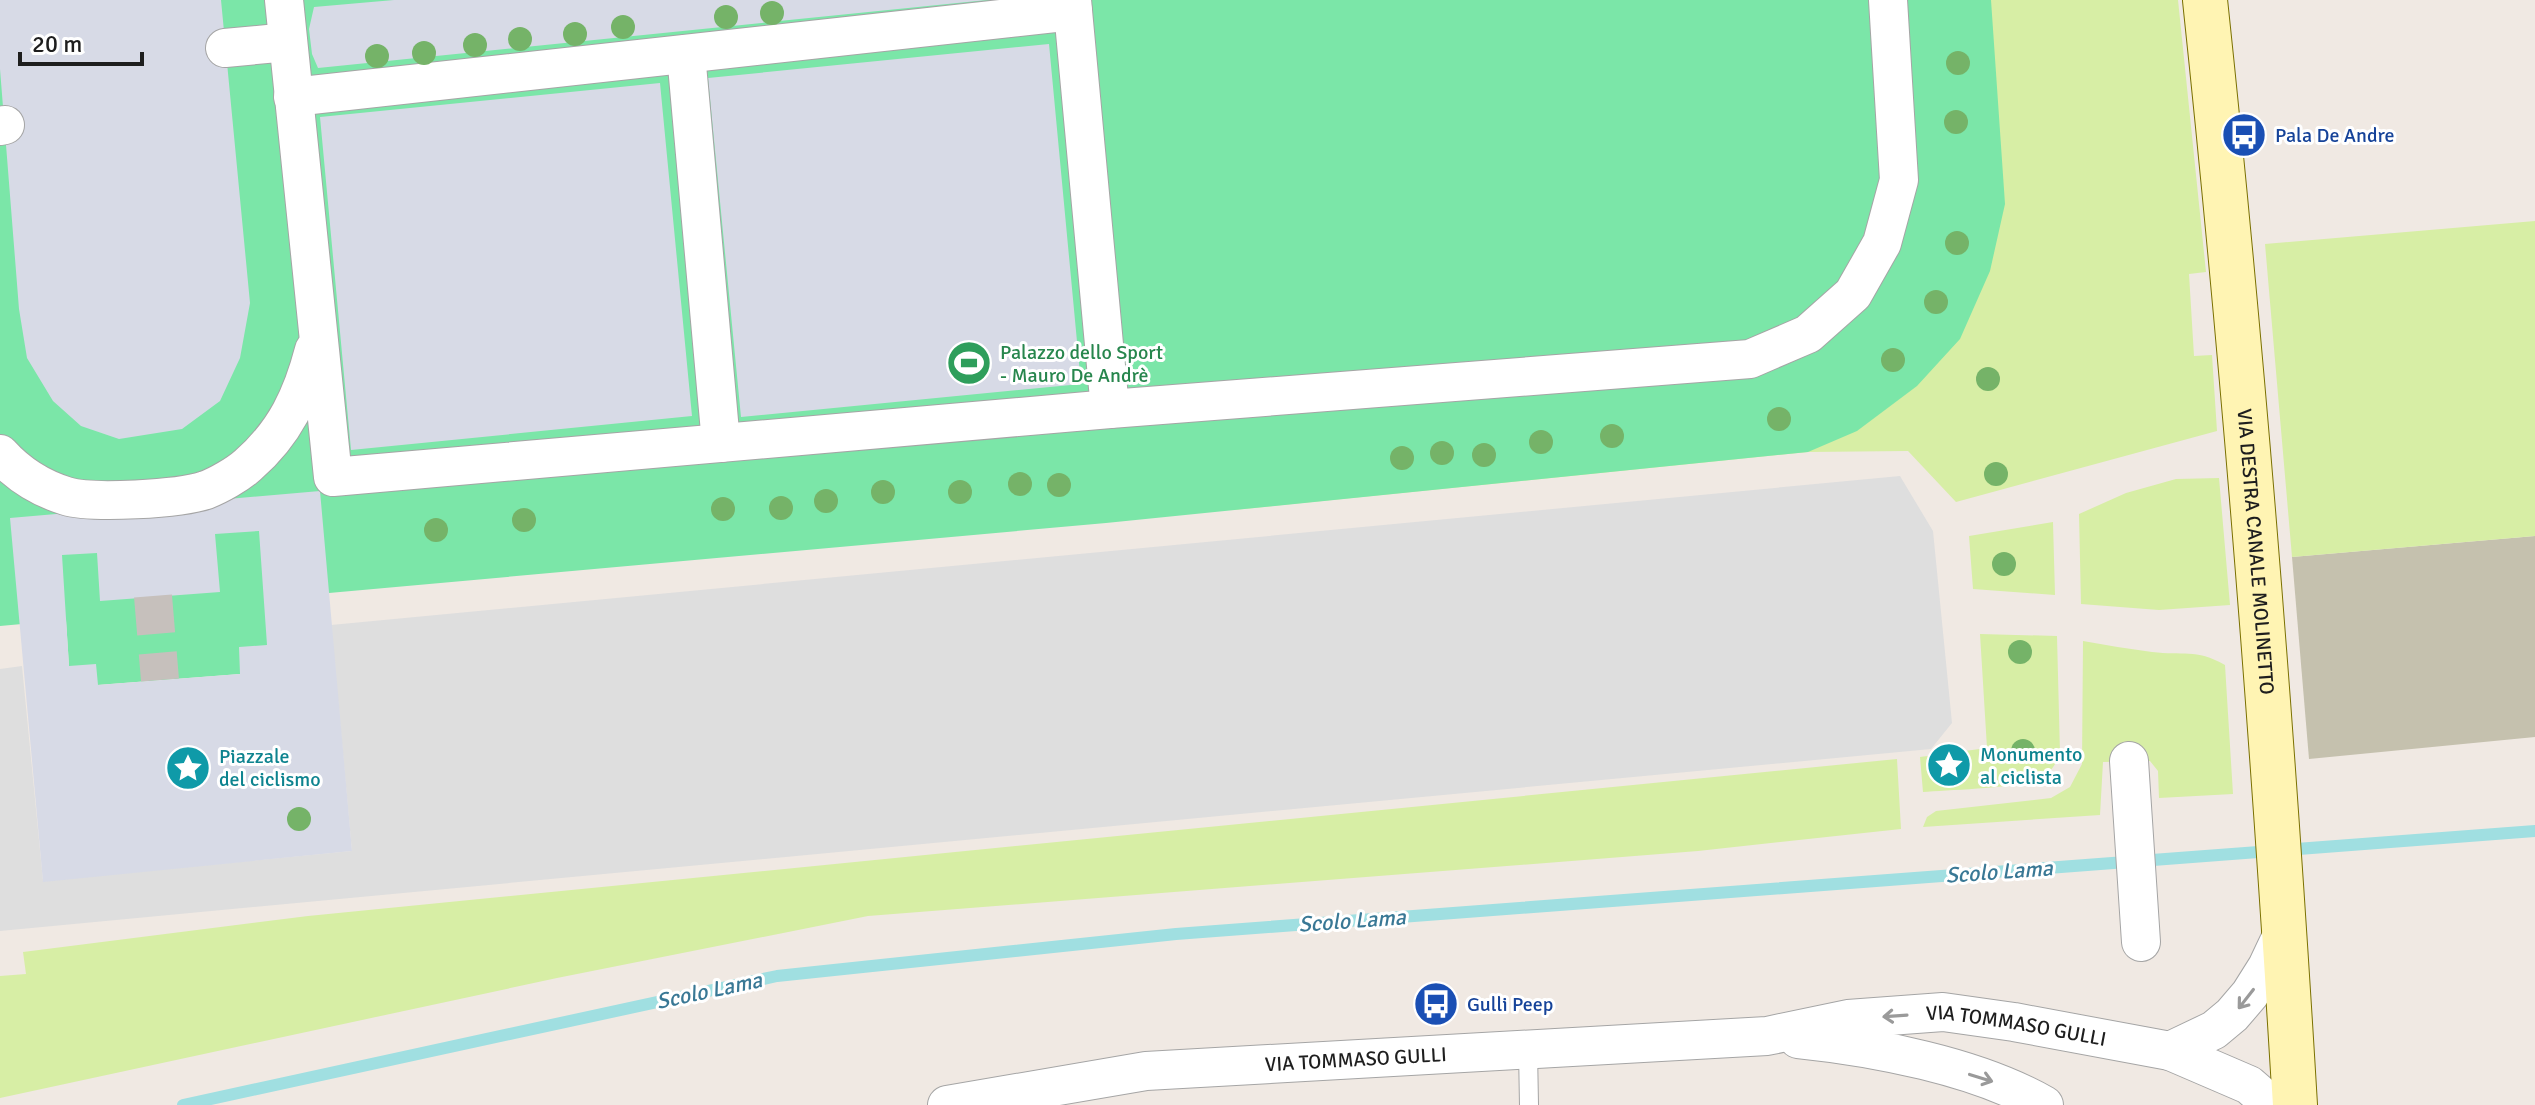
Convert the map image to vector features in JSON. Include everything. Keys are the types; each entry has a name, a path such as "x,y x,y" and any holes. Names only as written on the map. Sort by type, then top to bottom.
{"street":[{"path":"284,0 333,477 1110,409 1750,359 1808,334 1853,294 1882,243 1899,180 1888,0"},
{"name":"VIA DESTRA CANALE MOLINETTO","path":"2205,0 2226,197 2275,791 2295,1105"},
{"path":"293,97 686,54 1073,6 1110,409"},
{"path":"225,48 288,42"},
{"path":"686,54 721,443"},
{"path":"0,454 19,475 67,497 146,502 205,490 246,467 275,439 304,390 318,334"},
{"path":"2130,776 2140,930"},
{"path":"2170,1051 2214,1030 2232,1015 2267,967 2284,920"},
{"name":"VIA TOMMASO GULLI","path":"947,1105 1146,1071 1767,1036 1848,1019 1943,1012 2170,1051 2249,1085 2272,1105"},
{"name":"VIA TOMMASO GULLI","path":"1767,1036 1823,1042 1955,1069 2012,1087 2044,1105"}],"lane":[{"path":"1528,1050 1529,1105"}],"shaded area":[{"path":"0,0 221,0 250,303 240,358 220,401 182,429 119,439 81,426 53,401 27,358 19,309 0,69"},
{"path":"394,0 987,0 318,68 312,54 309,29 314,7"},
{"path":"1049,44 1081,384 741,417 708,78"},
{"path":"660,83 692,416 351,450 320,117"},
{"path":"1900,476 1933,531 1952,723 1931,749 0,931 0,669 22,666 43,881 352,851 331,625"},
{"name":"Piazzale del ciclismo","path":"320,491 352,851 43,882 10,518","holes":["259,531 267,645 239,647 240,674 98,685 96,664 69,666 62,555 97,553 100,601 220,592 215,534"]},
{"path":"2535,536 2535,737 2309,759 2292,557"}],"green space":[{"name":"Palazzo dello Sport - Mauro De Andrè","path":"0,0 1991,0 2005,204 1990,271 1960,339 1917,386 1857,431 1808,452 1106,523 329,593 267,645 240,674 97,685 69,666 66,620 0,626"},
{"path":"1904,0 2178,0 2206,272 2189,274 2194,356 2212,355 2217,431 1956,502 1908,451 1808,452 1234,510"},
{"path":"2535,221 2535,536 2292,557 2265,244"},
{"path":"2219,478 2230,605 2159,610 2081,604 2079,514 2126,493 2176,479"},
{"path":"2053,522 2055,595 1973,589 1969,536"},
{"path":"1980,634 2057,636 2060,754 2048,773 2032,781 1923,792 1920,757 1987,748"},
{"path":"2083,641 2152,652 2197,654 2225,665 2233,794 2159,798 2158,771 2150,761 2103,762 2100,815 1923,827 1927,817 1936,811 2051,798 2070,787 2082,764"},
{"path":"1897,759 1901,829 1698,851 868,916 557,978 0,1098 0,976 26,974 23,952 308,916"}],"waterway":[{"name":"Scolo Lama","path":"183,1105 777,976 1176,934 2535,831"}],"tunnel":[{"path":"153,596 160,680"}],"place":[{"name":"Pala De Andre","path":"2244,135"},
{"name":"Palazzo dello Sport - Mauro De Andrè","path":"969,363"},
{"name":"Monumento al ciclista","path":"1949,765"},
{"name":"Piazzale del ciclismo","path":"188,768"},
{"name":"Gulli Peep","path":"1436,1004"}]}
